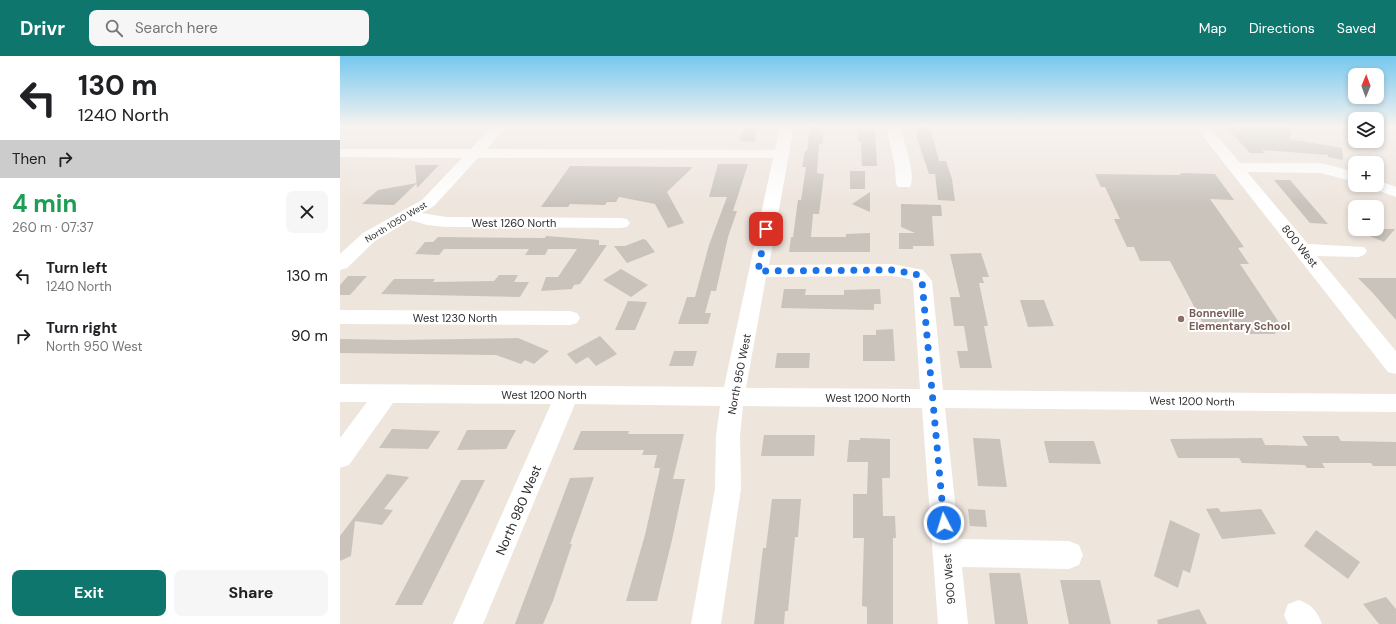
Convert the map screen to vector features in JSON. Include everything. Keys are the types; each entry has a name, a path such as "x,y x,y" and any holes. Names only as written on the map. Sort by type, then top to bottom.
{"street":[{"path":"340,153 780,154"},
{"name":"North 1050 West","path":"340,264 369,237 428,203 476,153"},
{"path":"899,153 903,167 904,184"},
{"name":"800 West","path":"1223,153 1304,250 1396,366"},
{"name":"North 950 West","path":"706,624 728,489 728,436 733,397 780,154"},
{"path":"1234,167 1321,168 1348,175"},
{"path":"1384,188 1396,192"},
{"name":"West 1260 North","path":"408,214 427,220 446,222 621,223"},
{"path":"1304,250 1358,251"},
{"name":"900 West","path":"758,271 892,270 916,274 922,281 953,624"},
{"name":"West 1230 North","path":"340,317 570,318"},
{"name":"West 1200 North","path":"340,393 1396,402"},
{"path":"340,457 386,394"},
{"name":"North 980 West","path":"468,624 567,395"},
{"path":"947,553 1069,555"}],"building":[{"path":"805,153 818,153 817,173 824,174 819,214 813,214 811,237 846,237 846,234 870,233 870,252 789,252 791,237 793,237 798,200 801,200 806,167 802,167"},
{"path":"861,153 876,153 877,166 862,166"},
{"path":"922,153 937,153 939,161 946,161 952,179 955,201 938,200 935,174 929,174"},
{"path":"1295,153 1342,153 1343,160 1328,157 1328,155"},
{"path":"718,164 748,164 733,211 737,211 728,237 716,291 711,291 705,313 711,313 708,324 678,324 687,297 695,297 709,245 727,197 709,197"},
{"path":"415,165 439,165 417,188"},
{"path":"570,166 693,167 667,192 684,223 668,228 655,204 619,197 616,202 607,202 605,205 570,204 568,207 541,207"},
{"path":"850,171 865,171 865,189 850,189"},
{"path":"1182,173 1215,174 1234,200 1210,199 1244,247 1238,248 1249,264 1240,264 1284,330 1273,330 1276,334 1247,334 1245,330 1206,329 1170,261 1140,261 1134,247 1127,247 1114,219 1120,219 1105,187 1101,187 1095,174 1179,175"},
{"path":"1274,180 1290,180 1328,224 1310,223"},
{"path":"417,183 394,205 362,204 378,190"},
{"path":"870,192 870,212 852,204"},
{"path":"901,204 941,205 942,216 932,216 934,246 913,246 913,249 899,249 899,233 915,233 901,227"},
{"path":"1384,229 1395,229 1384,242 1370,236 1384,236"},
{"path":"546,236 599,240 599,245 607,245 580,284 574,285 572,289 541,291 546,277 558,277 577,249 548,249 545,255 525,255 529,249 444,249 439,255 415,254 425,242 433,242 438,237 545,238"},
{"path":"643,239 646,240 655,252 627,263 614,246 625,246"},
{"path":"981,253 989,277 982,277 984,283 979,283 988,326 984,326 992,368 960,368 957,351 968,351 964,326 954,326 950,297 960,297 950,254"},
{"path":"621,269 648,285 631,297 603,280"},
{"path":"499,275 518,275 514,282 529,282 520,297 381,294 394,279 435,279 433,282 494,281"},
{"path":"348,276 367,276 350,295 340,295 340,285"},
{"path":"1358,278 1396,278 1396,320 1372,292"},
{"path":"784,289 806,289 805,295 844,295 844,290 880,289 881,304 874,304 874,310 781,308"},
{"path":"1020,300 1044,300 1054,326 1028,327"},
{"path":"628,301 647,302 635,330 615,330"},
{"path":"893,329 895,361 863,361 863,335 876,335 876,330"},
{"path":"600,336 617,354 596,366 588,357 576,364 567,354"},
{"path":"518,338 549,351 534,364 525,360 521,364 496,355 340,353 340,339 399,340"},
{"path":"674,351 697,351 693,366 669,366"},
{"path":"777,353 810,353 809,368 775,368"},
{"path":"392,429 440,431 428,449 379,448"},
{"path":"467,430 516,430 506,449 457,450"},
{"path":"581,431 629,431 628,434 684,434 673,479 685,479 657,601 626,601 645,535 660,468 654,468 657,455 642,455 644,450 573,450"},
{"path":"764,435 815,435 814,456 761,456"},
{"path":"1302,436 1338,436 1341,441 1396,442 1396,466 1373,466 1371,463 1322,463 1325,468 1307,468 1305,465 1242,463 1239,458 1178,458 1170,439 1262,438 1265,445 1308,446"},
{"path":"860,438 890,439 890,478 882,478 883,516 895,516 896,538 893,538 893,624 867,624 867,607 862,606 864,538 853,538 853,494 867,494 868,462 847,462 849,440 860,440"},
{"path":"973,438 1000,439 1007,487 978,486"},
{"path":"1044,441 1094,441 1101,464 1049,463"},
{"path":"387,474 409,477 384,509 393,510 382,525 355,521 351,556 340,561 340,536"},
{"path":"594,477 570,544 572,544 553,601 543,624 515,624 570,478"},
{"path":"461,480 485,480 422,605 395,605"},
{"path":"772,499 801,499 798,537 795,537 788,611 785,611 784,624 754,624 763,548 766,548"},
{"path":"1218,508 1221,512 1261,509 1276,534 1222,539 1206,509"},
{"path":"968,509 985,510 987,527 970,526"},
{"path":"1170,520 1200,534 1190,573 1183,570 1178,588 1154,576"},
{"path":"1316,530 1360,562 1348,579 1304,546"},
{"path":"989,573 1020,573 1028,624 995,624"},
{"path":"1060,580 1100,580 1111,624 1069,624"},
{"path":"1386,597 1396,609 1396,624 1379,624 1363,604"},
{"path":"1199,609 1207,624 1158,624 1157,620"}],"place":[{"name":"Bonneville Elementary School","path":"1181,319"}],"route":[{"path":"766,229 758,271 892,270 916,274 922,281 944,523"}]}
